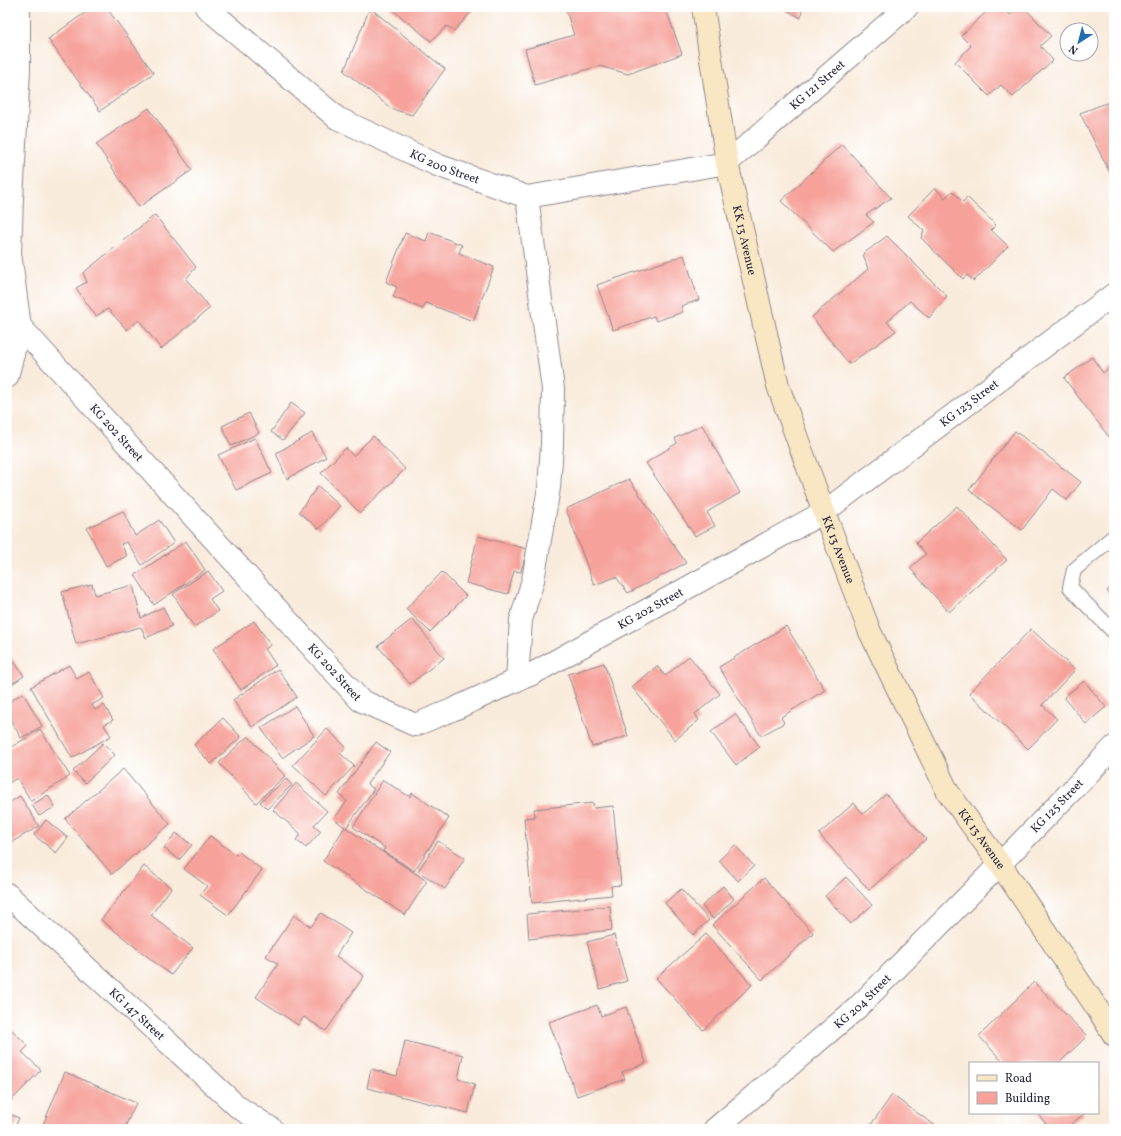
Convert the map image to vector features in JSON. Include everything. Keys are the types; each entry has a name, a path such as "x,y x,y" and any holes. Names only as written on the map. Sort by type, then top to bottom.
{"main road":[{"name":"KK 13 Avenue","path":"702,7 727,163 778,386 870,632 948,792 1000,864 1114,1035"}],"street":[{"path":"7,377 14,319 10,253 19,70 19,7"},
{"name":"KG 200 Street","path":"206,7 337,118 437,164 527,197 727,163"},
{"name":"KG 121 Street","path":"727,163 907,7"},
{"path":"517,680 521,620 533,580 549,488 552,445 553,389 527,197"},
{"name":"KG 123 Street","path":"824,512 1114,294"},
{"name":"KG 202 Street","path":"14,319 360,700 414,725 452,710 532,674 824,512"},
{"name":"KG 125 Street","path":"1000,864 1114,747"},
{"name":"KG 204 Street","path":"715,1129 858,1008 1000,864"},
{"name":"KG 147 Street","path":"7,894 238,1107 272,1129"}],"lane":[{"path":"1114,536 1074,570 1070,587 1114,632"}],"building":[{"path":"93,7 106,7 154,73 100,111 48,39"},
{"path":"389,7 475,8 454,31 447,26 431,41"},
{"path":"565,7 665,7 682,54 628,74 599,66 535,85 525,49 574,35"},
{"path":"781,7 802,7 801,18"},
{"path":"1019,7 1024,7 1051,36 1040,46 1053,60 1013,97 1001,85 989,96 955,62 971,46 961,36 988,10 1004,9 1010,15"},
{"path":"370,8 445,69 412,115 392,109 344,71"},
{"path":"1114,100 1114,181 1080,113"},
{"path":"149,108 192,170 139,207 96,144"},
{"path":"842,144 891,198 866,215 874,222 833,252 781,201"},
{"path":"935,188 945,198 952,191 963,202 967,197 996,225 991,230 1008,246 974,281 967,275 963,279 921,238 924,231 908,216"},
{"path":"155,215 196,267 186,279 210,308 161,349 139,320 127,330 108,309 96,316 76,288 87,282 83,273"},
{"path":"429,232 462,245 459,253 494,267 473,321 426,303 423,309 393,297 397,287 386,282 405,233 426,241"},
{"path":"887,236 947,296 929,318 910,301 887,322 896,331 849,364 812,317 868,269 863,254"},
{"path":"684,255 699,300 681,306 683,312 656,321 654,316 613,330 597,285"},
{"path":"1092,357 1103,373 1114,364 1114,434 1109,437 1064,378"},
{"path":"291,403 305,413 283,440 271,432"},
{"path":"249,413 259,433 231,446 222,426"},
{"path":"702,425 740,493 707,512 715,526 695,536 646,463 677,443 675,438"},
{"path":"1015,431 1081,482 1067,500 1053,489 1022,530 969,490"},
{"path":"312,433 326,457 287,479 276,453"},
{"path":"373,436 405,469 360,513 321,473 346,448 353,456"},
{"path":"255,438 272,473 236,490 218,455"},
{"path":"629,479 686,563 628,593 616,577 594,585 566,509"},
{"path":"318,486 340,506 319,529 299,512"},
{"path":"957,506 1007,560 949,612 910,568 926,554 916,543"},
{"path":"123,511 135,536 159,520 174,543 142,565 127,542 121,544 127,556 106,566 87,528"},
{"path":"478,536 527,549 521,572 514,571 508,594 466,583"},
{"path":"186,541 205,570 154,605 135,575"},
{"path":"208,571 222,591 210,599 218,611 194,627 173,594"},
{"path":"442,572 466,596 430,632 406,609"},
{"path":"92,584 95,595 133,585 141,618 163,607 172,626 146,638 141,627 76,644 62,592"},
{"path":"1114,584 1114,598 1107,591"},
{"path":"412,619 444,658 410,684 378,646"},
{"path":"254,621 271,645 265,649 276,665 241,690 213,649"},
{"path":"786,626 825,690 781,717 784,723 761,736 719,667"},
{"path":"1031,629 1075,670 1042,705 1057,719 1028,749 969,693"},
{"path":"7,651 24,676 7,687"},
{"path":"689,656 720,694 695,714 699,720 675,740 632,687 657,666 665,676"},
{"path":"604,663 628,736 592,747 568,674"},
{"path":"69,665 77,679 89,672 104,698 92,705 95,710 104,705 113,720 104,725 111,736 72,758 31,687"},
{"path":"278,669 297,697 252,727 233,700"},
{"path":"1084,681 1106,707 1086,724 1064,697"},
{"path":"23,693 42,726 21,738 7,713 7,703"},
{"path":"295,706 314,736 282,758 261,728"},
{"path":"735,714 760,747 736,765 711,732"},
{"path":"223,718 241,737 211,764 194,745"},
{"path":"40,729 70,776 31,801 17,778 7,784 7,750"},
{"path":"327,729 346,747 340,753 354,766 326,796 293,765"},
{"path":"248,736 285,776 256,803 219,763"},
{"path":"376,742 390,752 367,784 374,789 346,828 427,881 405,915 323,861 345,827 334,819 347,801 339,794"},
{"path":"103,743 115,755 85,783 73,771"},
{"path":"123,769 170,824 112,874 65,819"},
{"path":"286,779 292,785 267,809 260,802"},
{"path":"383,780 410,797 412,793 449,818 414,871 383,851 385,848 353,827"},
{"path":"296,783 327,811 314,825 321,831 306,848 296,840 301,834 273,810"},
{"path":"886,794 926,839 869,890 819,834 854,803 863,814"},
{"path":"48,795 55,807 39,816 32,805"},
{"path":"20,796 39,826 12,842 7,833 7,804"},
{"path":"593,803 594,808 613,806 621,885 611,886 612,895 532,903 524,818 535,817 534,809"},
{"path":"46,820 68,838 56,853 34,835"},
{"path":"176,833 192,845 179,860 164,848"},
{"path":"210,836 236,855 239,852 262,870 228,915 200,895 207,886 184,869"},
{"path":"438,841 465,858 445,889 418,871"},
{"path":"735,845 754,866 738,881 719,860"},
{"path":"144,866 171,888 151,915 193,948 171,975 101,920"},
{"path":"846,877 872,905 851,924 825,896"},
{"path":"764,878 813,933 762,980 712,925"},
{"path":"723,886 734,899 713,919 702,906"},
{"path":"681,889 709,920 693,935 665,903"},
{"path":"610,906 612,930 529,939 527,914"},
{"path":"321,913 351,933 336,956 364,976 326,1031 304,1017 298,1025 256,997 278,964 266,956 294,915 311,927"},
{"path":"706,934 752,985 703,1030 656,978"},
{"path":"614,935 627,981 600,989 587,942"},
{"path":"1034,982 1087,1036 1060,1062 1003,1062 979,1036"},
{"path":"597,1005 601,1016 626,1007 646,1063 622,1072 625,1079 577,1096 549,1022"},
{"path":"7,1025 28,1046 22,1052 41,1070 9,1103 7,1101"},
{"path":"405,1041 463,1055 458,1079 475,1084 468,1113 367,1088 371,1069 397,1076"},
{"path":"65,1072 136,1103 124,1129 47,1129 42,1127"},
{"path":"892,1095 940,1129 868,1129"},
{"path":"7,1113 19,1118 14,1129 7,1129"},
{"path":"1038,1114 1084,1114 1065,1129 1050,1129"}]}
